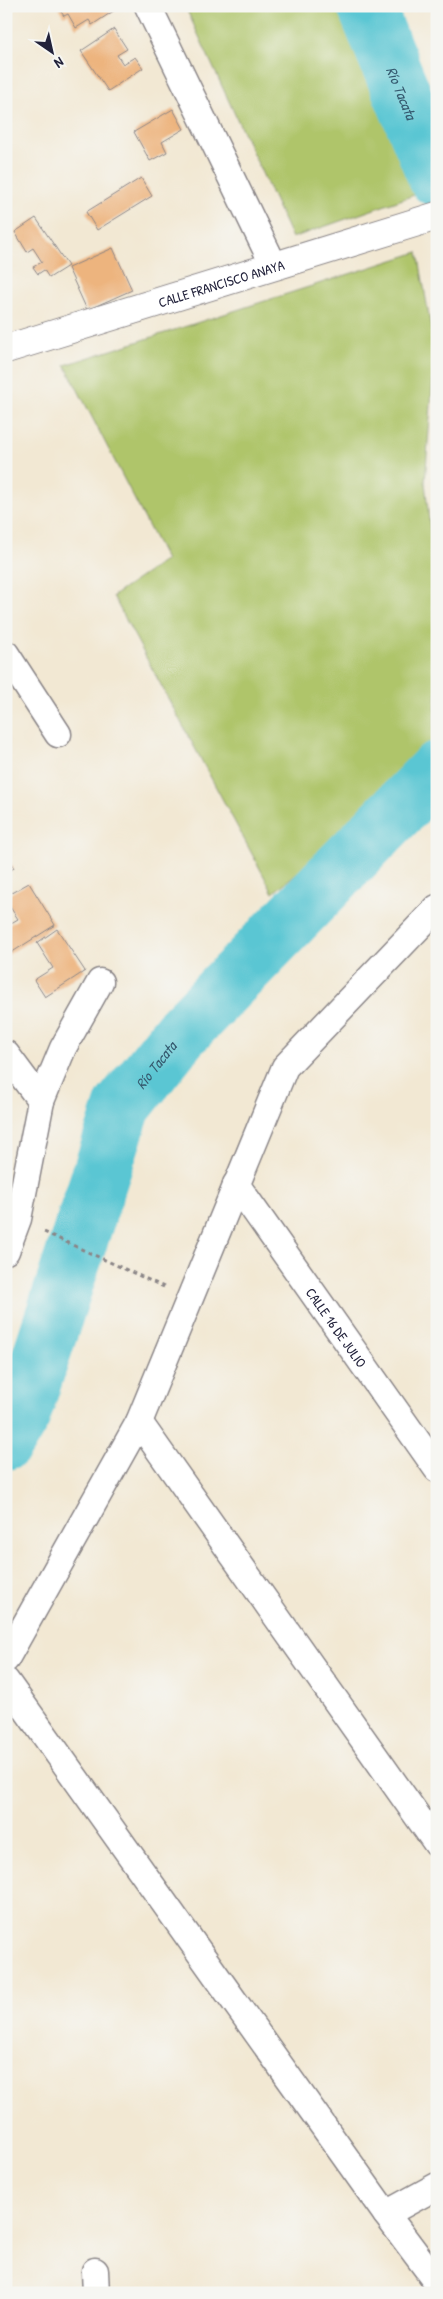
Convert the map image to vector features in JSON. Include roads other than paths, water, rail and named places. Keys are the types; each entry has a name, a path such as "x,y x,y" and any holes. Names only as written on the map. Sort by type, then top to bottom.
{"main road":[{"name":"CALLE FRANCISCO ANAYA","path":"6,349 436,217"}],"street":[{"path":"148,6 274,266"},
{"path":"6,654 58,734"},
{"path":"6,1659 139,1422 285,1067 437,908"},
{"path":"6,1251 18,1219 41,1101 63,1048 100,982"},
{"path":"6,1054 41,1101"},
{"name":"CALLE 16 DE JULIO","path":"236,1184 437,1469"},
{"path":"139,1422 437,1844"},
{"path":"6,1681 386,2214 437,2282"},
{"path":"386,2214 437,2186"}],"waterway":[{"name":"Río Tacata","path":"366,6 437,178"},
{"name":"Río Tacata","path":"6,1441 22,1414 123,1106 179,1035 437,770"}]}
